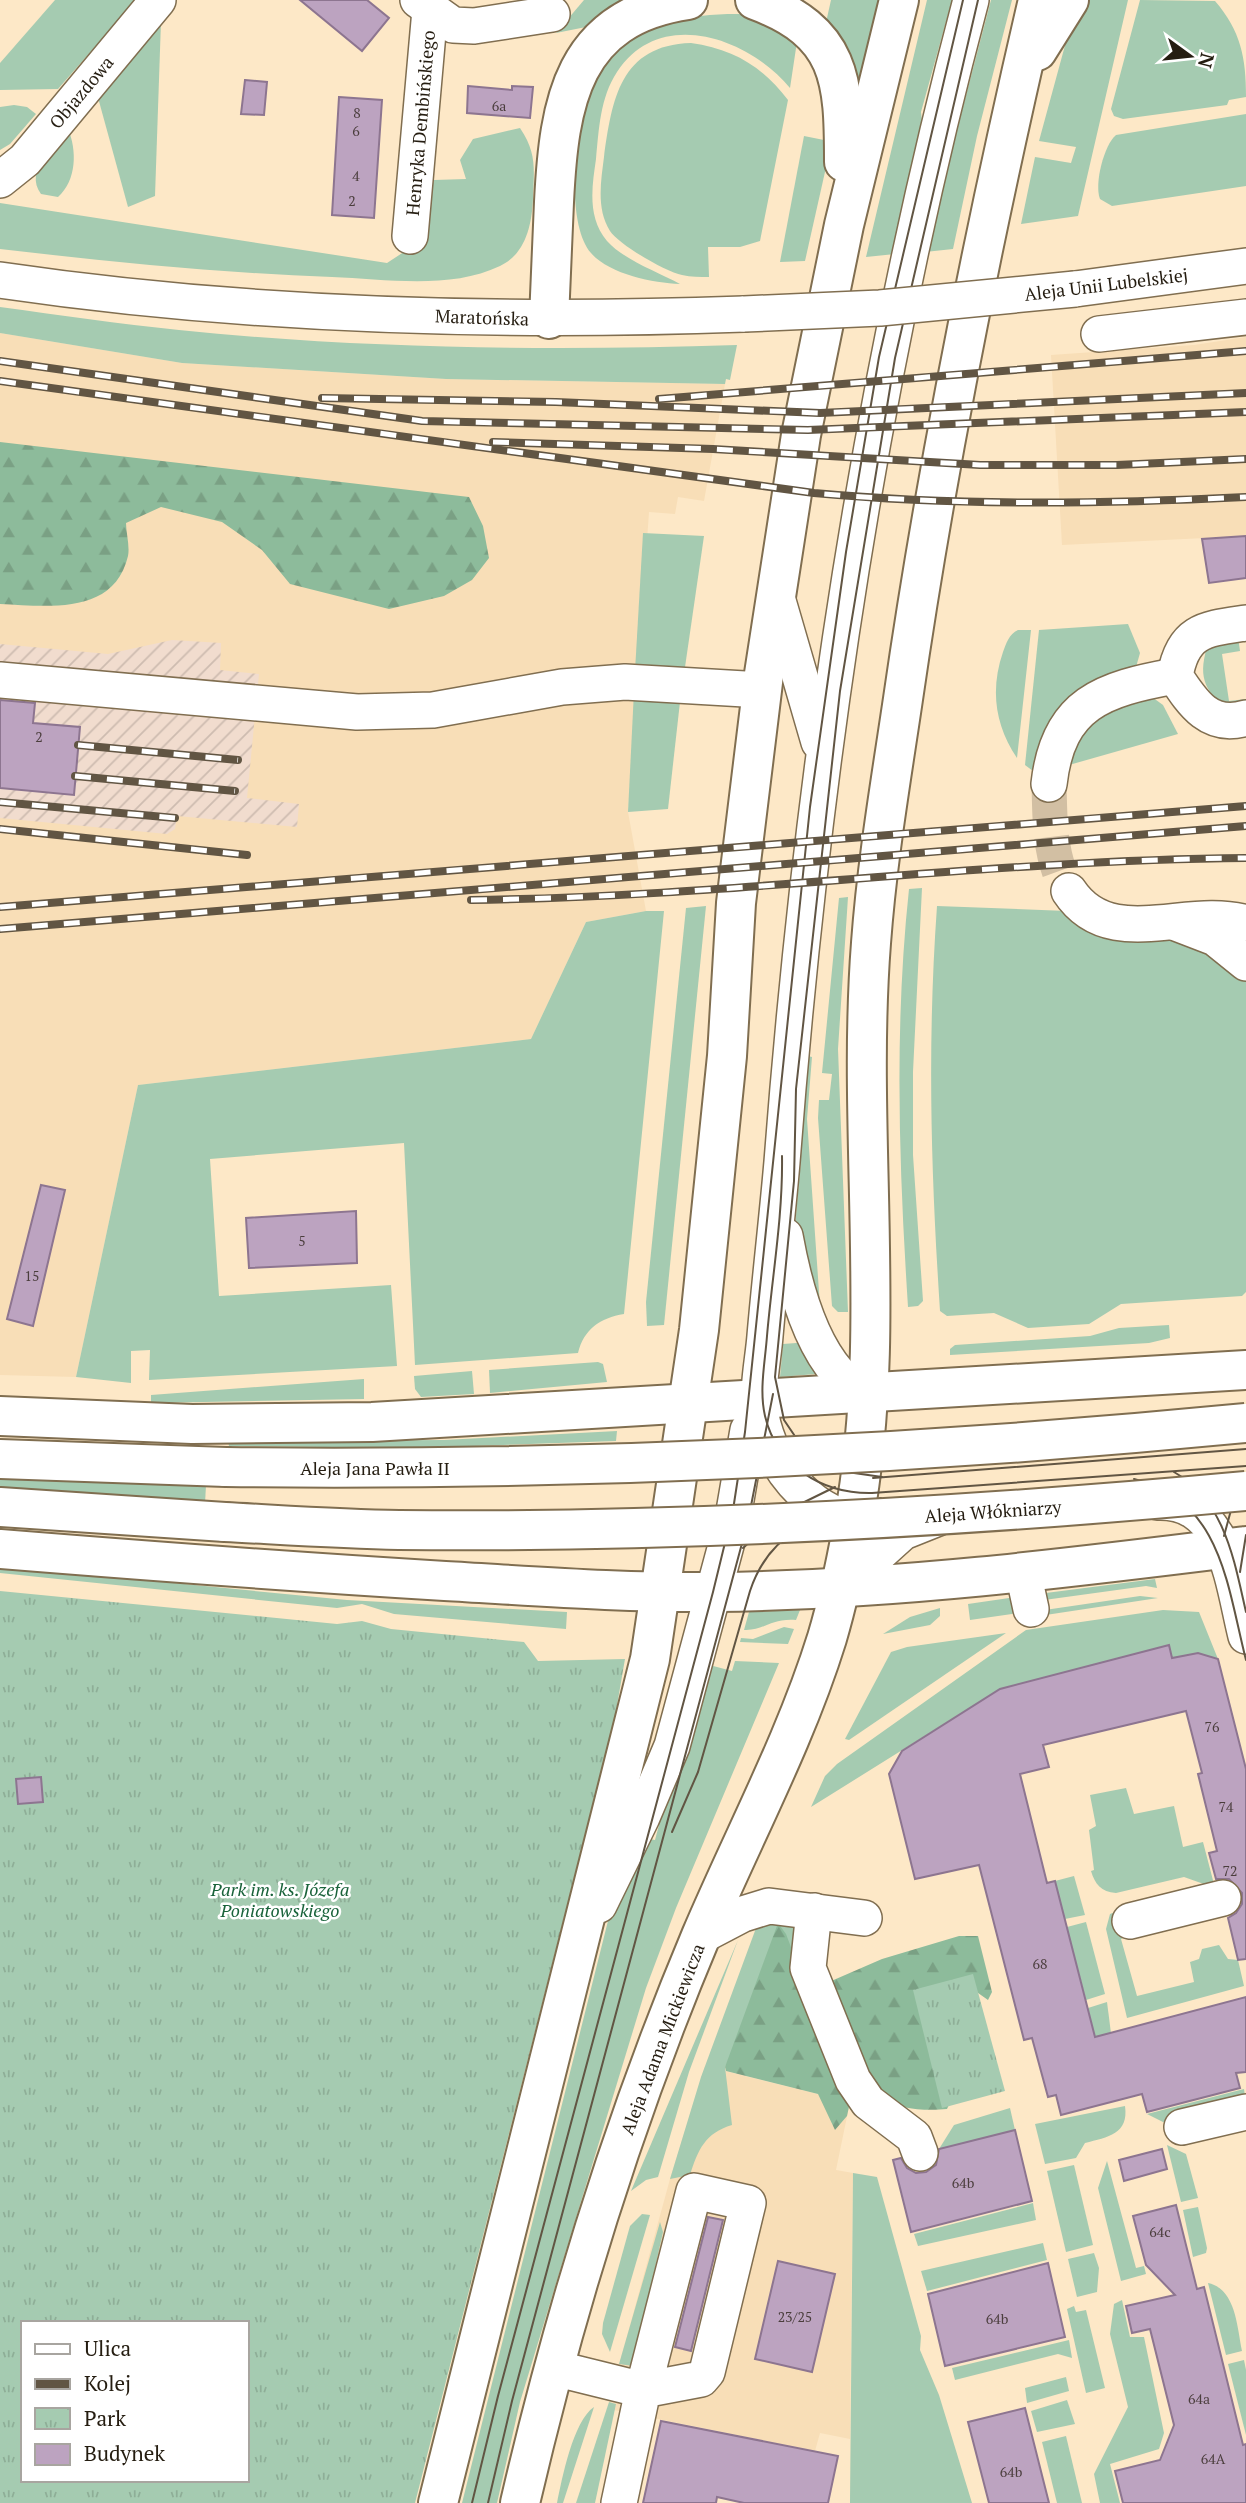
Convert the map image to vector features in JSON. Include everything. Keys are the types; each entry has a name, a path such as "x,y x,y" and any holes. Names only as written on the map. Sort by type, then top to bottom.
{"main road":[{"path":"549,319 557,159 565,102 572,80 592,48 609,31 653,8 688,0"},
{"path":"755,0 791,16 813,33 836,72 844,109 844,225"},
{"path":"438,2503 638,1714 661,1592 689,1405 727,1056 736,903 776,594 801,435 844,225 899,0"},
{"path":"1017,90 1038,0"},
{"path":"1017,90 1044,36 1069,0"},
{"name":"Aleja Adama Mickiewicza","path":"520,2503 554,2368 636,2103 701,1936 800,1711 828,1634 840,1589 854,1520 870,1393 868,1041 873,915 937,474 1017,90"},
{"path":"0,1416 282,1424 689,1405 1246,1370"},
{"name":"Aleja Jana Pawła II","path":"0,1458 226,1467 559,1467 954,1446 1246,1423"},
{"name":"Aleja Włókniarzy","path":"0,1507 397,1530 741,1526 931,1516 1246,1491"},
{"path":"0,1549 301,1572 661,1592 713,1592 840,1589 1234,1548"}],"street":[{"name":"Objazdowa","path":"0,180 25,160 158,0"},
{"path":"577,1953 665,1766 733,1523 748,1430 759,1401 786,1099 823,762 859,517 888,356 971,0"},
{"path":"424,5 453,25 474,26 552,14"},
{"name":"Henryka Dembińskiego","path":"410,236 424,5"},
{"name":"Aleja Unii Lubelskiej","path":"965,300 1246,266"},
{"name":"Maratońska","path":"0,280 278,308 549,319 744,314 965,300"},
{"path":"1100,334 1246,317"},
{"path":"776,594 823,762"},
{"path":"1174,676 1182,650 1206,628 1244,631"},
{"path":"1174,676 1191,702 1210,717 1232,722 1246,718"},
{"path":"1049,784 1061,734 1081,708 1117,689 1174,676"},
{"path":"0,680 357,712 433,710 562,687 625,682 762,690"},
{"path":"1069,891 1095,917 1113,923 1133,925 1210,917 1246,923"},
{"path":"1169,922 1215,938 1246,963"},
{"path":"780,1189 788,1250 806,1315 837,1372 870,1393"},
{"path":"759,1401 772,1451 786,1474 820,1506 854,1520 938,1518 1174,1503 1196,1510 1234,1548 1246,1636"},
{"path":"840,1589 903,1532 938,1518"},
{"path":"1023,1572 1031,1609"},
{"path":"1130,1921 1205,1895"},
{"path":"701,1936 743,1914 769,1906 864,1918"},
{"path":"814,1911 808,1968 860,2092 914,2137 920,2154"},
{"path":"1182,2127 1246,2112"},
{"path":"554,2368 643,2390 701,2379 707,2372 748,2203 694,2191 643,2390 643,2446 619,2503"}],"shaded area":[{"path":"0,333 182,363 446,379 725,384 704,501 678,497 675,514 649,512 628,812 646,911 586,922 531,1039 138,1085 76,1377 0,1375"},
{"path":"1246,337 1246,536 1062,545 1051,355 1194,345"},
{"path":"172,640 221,643 220,670 259,674 247,798 299,804 297,827 177,816 175,829 167,834 0,818 0,644 108,654"},
{"path":"705,2066 850,2102 836,2170 853,2173 850,2439 820,2433 815,2451 614,2410 616,2404 609,2402 670,2179"}],"green space":[{"path":"55,0 136,0 58,89 0,90 0,63"},
{"path":"584,0 627,0 586,27 556,33"},
{"path":"831,0 881,0 857,88 825,27"},
{"path":"927,0 952,0 921,112 923,131 895,254 866,257"},
{"path":"991,0 1012,0 977,136 953,249 925,252"},
{"path":"1084,0 1128,0 1078,216 1021,224 1035,157 1071,163 1076,147 1039,141 1073,16"},
{"path":"1140,0 1215,1 1231,23 1240,46 1245,70 1246,97 1229,100 1227,105 1123,119 1114,116 1111,109"},
{"path":"744,14 798,35 790,88 773,70 752,55 704,36 680,35 656,40 635,52 611,82 601,114 593,180 592,202 596,222 607,241 622,254 680,284 657,282 609,267 591,253 582,236 576,213 576,156 580,126 596,75 606,59 620,46 652,28 707,15"},
{"path":"161,21 155,196 128,207 97,94"},
{"path":"691,43 720,50 745,61 768,78 788,100 760,241 740,247 708,247 709,277 675,273 632,250 610,231 601,204 607,136 616,96 624,79 634,65 649,54 667,46"},
{"path":"0,107 27,107 36,114 10,144 0,150"},
{"path":"1246,114 1246,186 1112,206 1100,199 1098,184 1101,165 1116,135"},
{"path":"520,128 532,153 534,178 531,218 526,237 509,261 481,273 460,278 395,281 207,270 0,249 0,203 387,263 416,244 434,180 466,179 460,160 473,139"},
{"path":"68,129 74,155 69,182 58,197 41,194 36,177 38,168"},
{"path":"804,136 829,141 827,163 805,261 780,262"},
{"path":"0,307 157,328 388,345 598,348 737,345 730,380 726,379 725,384 446,379 182,363 0,333"},
{"path":"0,442 469,497 483,526 489,558 472,580 444,596 389,609 290,584 262,550 222,522 161,507 126,523 128,556 120,575 109,589 94,598 57,606 0,604"},
{"path":"643,533 704,536 684,674 635,671"},
{"path":"1128,624 1140,653 1136,667 1037,774 1025,765 1039,630"},
{"path":"1018,630 1031,630 1017,758 999,720 996,694 1003,652 1010,637"},
{"path":"1238,637 1240,651 1222,654 1229,701 1246,699 1246,709 1230,714 1206,685 1204,659 1207,647"},
{"path":"634,691 681,693 668,809 628,812"},
{"path":"1152,697 1163,705 1178,734 1062,767 1097,712"},
{"path":"922,888 913,1072 913,1155 923,1301 918,1306 908,1307 900,1150 901,994 909,889"},
{"path":"848,897 838,1049 848,1312 838,1312 832,1306 818,1118 819,1100 829,1100 832,1074 822,1073 839,898"},
{"path":"706,906 664,1325 647,1326 646,1302 686,908"},
{"path":"937,906 1067,911 1170,934 1246,975 1246,1292 1242,1296 1121,1304 1089,1324 1028,1328 994,1313 947,1316 940,1311 931,1109"},
{"path":"646,911 664,911 624,1314 608,1318 594,1326 584,1337 578,1353 415,1365 404,1143 210,1159 219,1296 391,1285 397,1366 149,1380 150,1350 131,1351 131,1383 76,1377 138,1085 531,1039 586,922"},
{"path":"808,1056 812,1057 807,1119 820,1306 794,1237 801,1160 800,1119"},
{"path":"1169,1325 1170,1338 1149,1343 950,1355 950,1349 955,1345 1090,1336 1119,1328"},
{"path":"809,1342 828,1373 780,1377 783,1344"},
{"path":"598,1362 603,1364 607,1382 490,1393 489,1370"},
{"path":"472,1371 474,1394 421,1397 415,1389 414,1376"},
{"path":"364,1379 364,1399 151,1403 151,1395"},
{"path":"617,1431 616,1441 418,1448 229,1446 228,1441 444,1440"},
{"path":"0,1474 206,1485 205,1504 0,1491"},
{"path":"0,1566 347,1600 567,1612 566,1629 394,1614 362,1604 337,1608 0,1573"},
{"path":"1155,1579 1157,1588 1146,1586 1037,1601 1038,1594"},
{"name":"Park im. ks. Józefa Poniatowskiego","path":"0,1591 337,1624 362,1621 391,1629 524,1642 538,1661 625,1659 615,1717 415,2503 0,2503"},
{"path":"1140,1596 1158,1598 1039,1616 1038,1611"},
{"path":"1016,1597 1022,1608 1012,1614 970,1620 968,1604"},
{"path":"940,1608 940,1616 930,1625 883,1634 910,1617"},
{"path":"800,1610 796,1620 744,1630 749,1612"},
{"path":"1163,1610 1199,1612 1218,1659 1198,1653 1172,1658 1169,1645 1000,1689 811,1807 825,1776 837,1764 1026,1630"},
{"path":"784,1627 794,1629 788,1644 740,1642 741,1638 753,1639"},
{"path":"1006,1633 849,1740 845,1739 891,1652 907,1647"},
{"path":"735,1661 779,1663 676,1908 646,1988 520,2402 497,2503 462,2503 618,1881 640,1837 655,1840 702,1663 732,1671"},
{"path":"1126,1788 1134,1814 1174,1806 1183,1847 1203,1842 1215,1888 1184,1877 1116,1893 1099,1886 1091,1871 1094,1870 1089,1830 1096,1826 1090,1795"},
{"path":"1074,1876 1085,1915 1065,1919 1055,1881"},
{"path":"1123,1909 1130,1935 1121,1939 1137,1996 1194,1982 1190,1962 1199,1959 1202,1949 1219,1945 1228,1959 1238,1960 1244,1986 1127,2018 1106,1929 1110,1914"},
{"path":"775,1916 797,1928 802,1936 725,2067 732,2125 709,2138 696,2158 690,2175 670,2179 701,2077 759,1920"},
{"path":"1086,1922 1105,1994 1086,2000 1067,1927"},
{"path":"778,1923 786,1934 850,2102 847,2116 835,2130 818,2094 726,2071 725,2067"},
{"path":"959,1936 978,1936 992,1992 988,2000 971,1988 955,2092 947,2109 903,2107 886,2101 879,2096 866,2075 829,1982 882,1959"},
{"path":"738,1940 689,2072 658,2177 646,2180 631,2191"},
{"path":"973,1974 1005,2091 942,2108 913,1990"},
{"path":"1107,2002 1112,2041 1097,2045 1088,2008"},
{"path":"1244,2089 1246,2103 1169,2125 1147,2114"},
{"path":"1125,2106 1124,2123 1115,2133 1085,2143 1076,2158 1045,2164 1035,2124"},
{"path":"1010,2108 1015,2130 939,2149 954,2125"},
{"path":"1167,2145 1186,2154 1198,2198 1181,2202"},
{"path":"1107,2161 1136,2268 1144,2266 1146,2274 1121,2281 1098,2188"},
{"path":"1074,2165 1093,2245 1066,2252 1047,2171"},
{"path":"853,2173 877,2177 921,2336 920,2350 939,2395 972,2503 850,2503"},
{"path":"1033,2203 1036,2220 918,2246 914,2234"},
{"path":"1198,2207 1207,2248 1206,2253 1193,2257 1183,2210"},
{"path":"642,2214 650,2215 610,2352 602,2334 603,2323 630,2226"},
{"path":"660,2222 663,2232 633,2366 619,2364"},
{"path":"1043,2243 1047,2260 927,2291 921,2271"},
{"path":"1094,2253 1099,2268 1097,2292 1077,2297 1068,2259"},
{"path":"1208,2283 1217,2287 1230,2301 1242,2351 1226,2355"},
{"path":"1122,2300 1130,2337 1144,2337 1164,2433 1159,2449 1110,2464 1120,2503 1100,2503 1094,2474 1128,2407 1110,2334 1114,2304"},
{"path":"1074,2306 1076,2312 1086,2310 1105,2388 1086,2393 1067,2309"},
{"path":"1069,2340 1072,2358 1058,2354 955,2380 952,2368"},
{"path":"1244,2360 1246,2370 1246,2435 1228,2364"},
{"path":"1066,2377 1069,2391 1027,2403 1025,2388"},
{"path":"1067,2400 1075,2424 1037,2432 1031,2411"},
{"path":"609,2402 616,2404 595,2503 576,2503"},
{"path":"594,2407 563,2503 557,2503 574,2437"},
{"path":"1066,2436 1082,2503 1057,2503 1042,2442"}],"building":[{"path":"300,0 367,0 389,18 362,51"},
{"path":"245,80 267,82 264,115 241,114"},
{"path":"468,86 512,90 512,86 533,87 530,118 467,113"},
{"path":"339,97 382,100 374,218 332,215"},
{"path":"1246,536 1246,578 1209,583 1202,539"},
{"path":"0,700 35,703 33,723 80,727 74,795 0,788"},
{"path":"41,1185 65,1190 33,1326 7,1319"},
{"path":"356,1211 357,1263 249,1268 246,1218"},
{"path":"1169,1645 1172,1658 1198,1653 1218,1659 1246,1769 1246,1959 1238,1960 1228,1918 1236,1913 1242,1904 1242,1893 1229,1879 1216,1879 1209,1853 1217,1851 1198,1774 1202,1773 1186,1711 1043,1745 1049,1767 1020,1774 1047,1883 1055,1881 1095,2037 1246,1997 1246,2072 1236,2073 1240,2088 1147,2112 1142,2094 1061,2115 1056,2095 1048,2097 1032,2038 1024,2040 979,1865 915,1879 889,1774 902,1751 1000,1689"},
{"path":"41,1777 43,1802 18,1804 16,1779"},
{"path":"1015,2130 1032,2201 911,2232 893,2160 901,2158 907,2168 916,2173 926,2172 936,2165 939,2149"},
{"path":"1162,2149 1167,2169 1124,2181 1119,2160"},
{"path":"1176,2205 1197,2289 1204,2287 1243,2445 1246,2444 1246,2503 1123,2503 1115,2471 1160,2460 1174,2425 1150,2329 1132,2333 1126,2306 1175,2295 1146,2265 1133,2216"},
{"path":"708,2217 723,2220 691,2351 675,2347"},
{"path":"778,2261 835,2274 812,2372 755,2359"},
{"path":"1048,2263 1065,2337 945,2366 928,2294"},
{"path":"1025,2408 1049,2503 989,2503 968,2422"},
{"path":"661,2421 838,2456 828,2503 744,2503 717,2497 716,2503 643,2503"}],"tunnel":[{"path":"1049,784 1054,853 1062,879 1069,891"}],"tram line":[{"path":"472,2503 733,1510 745,1432 810,807 846,552 879,357 963,0"},
{"path":"882,1477 840,1471 803,1448 784,1420 775,1377 794,1181 796,1089 840,691 895,358 978,0"},
{"path":"782,1156 779,1224 762,1396 771,1434 791,1463 804,1474 836,1488 872,1493 1246,1466"},
{"path":"488,2503 512,2401 748,1521 773,1394"},
{"path":"873,1478 1246,1449"},
{"path":"1174,1472 1191,1484 1216,1515 1231,1552 1246,1612"},
{"path":"1134,1479 1163,1490 1186,1506 1203,1526 1216,1550 1225,1576 1246,1660"},
{"path":"1224,1536 1231,1510 1246,1485"},
{"path":"743,1548 782,1513 835,1487"},
{"path":"672,1832 698,1772 750,1591 759,1569 771,1552 801,1527 819,1518 881,1498"},
{"path":"1240,1572 1246,1535"}],"railway":[{"path":"659,399 1246,351"},
{"path":"0,361 422,421 808,430 1246,412"},
{"path":"0,381 814,493 1030,503 1246,497"},
{"path":"322,398 556,402 820,413 1246,393"},
{"path":"493,442 713,449 980,465 1117,465 1246,459"},
{"path":"78,745 238,760"},
{"path":"75,776 235,791"},
{"path":"0,802 175,818"},
{"path":"0,907 1246,806"},
{"path":"0,929 1246,826"},
{"path":"0,829 247,855"},
{"path":"471,900 665,892 1052,865 1246,858"}]}
